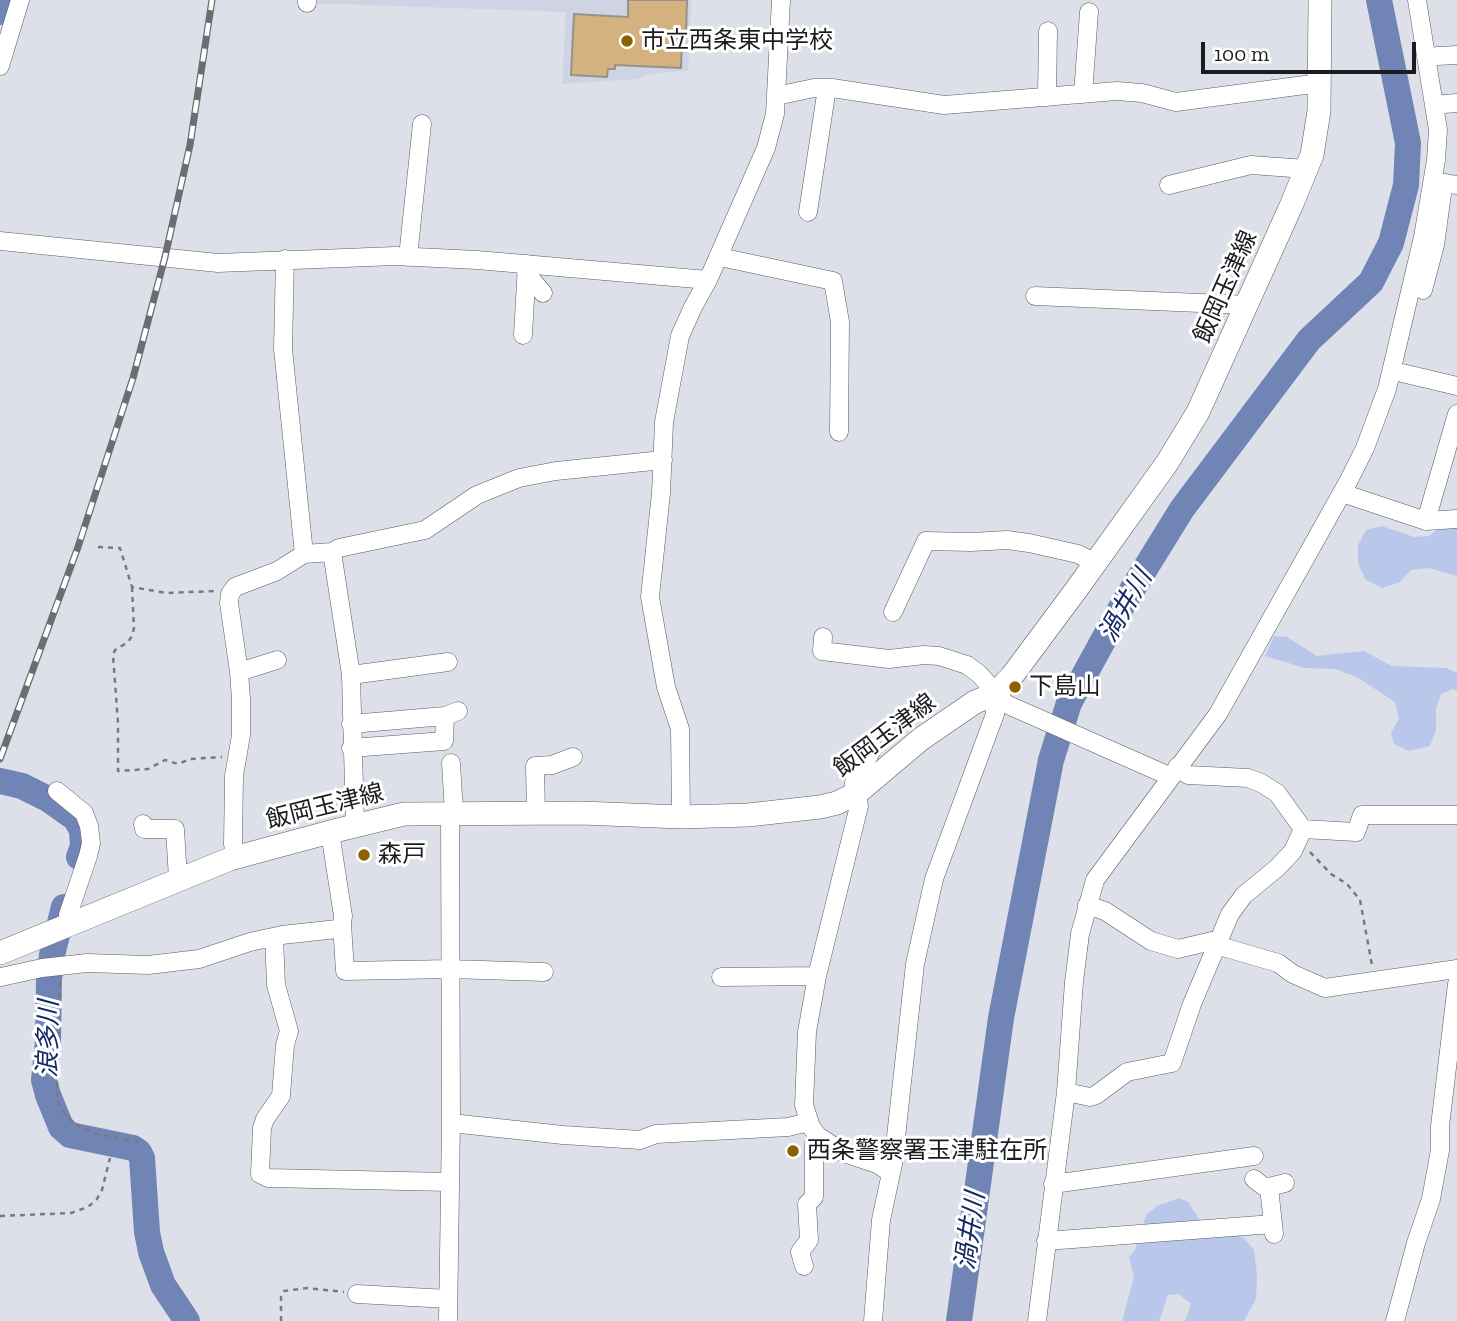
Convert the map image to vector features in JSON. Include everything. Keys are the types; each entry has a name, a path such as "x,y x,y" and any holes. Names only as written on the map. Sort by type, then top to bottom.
{"main road":[{"name":"飯岡玉津線","path":"0,953 236,857 404,814 582,813 681,817 748,815 837,803 857,793 921,739 975,702 1001,699 1012,676 1186,433 1247,305 1306,169 1316,136 1320,83 1320,0"}],"street":[{"path":"0,66 20,0"},
{"path":"681,817 680,729 666,687 650,597 657,546 664,422 680,336 692,307 720,257 766,148 775,114 781,0"},
{"path":"1037,1321 1066,1092 1074,982 1087,905 1095,880 1173,771 1218,714 1365,449 1384,399 1423,237 1436,160 1438,130 1417,0"},
{"path":"1326,521 1348,495 1381,434 1402,373 1450,184 1450,103 1437,56 1428,0"},
{"path":"1083,94 1089,12"},
{"path":"1047,97 1048,31"},
{"path":"1437,56 1457,55"},
{"path":"776,96 827,88 944,105 1132,91 1176,102 1320,83"},
{"path":"808,212 827,88"},
{"path":"408,257 422,124"},
{"path":"1169,185 1251,165 1306,169"},
{"path":"0,241 218,262 408,257 708,280"},
{"path":"720,257 833,281 840,322 838,432"},
{"path":"285,259 283,349 304,554"},
{"path":"526,268 543,293"},
{"path":"523,335 526,268"},
{"path":"1035,296 1247,305"},
{"path":"1402,373 1457,386"},
{"path":"1426,521 1457,414"},
{"path":"236,857 233,844 234,776 241,735 242,699 229,603 230,594 236,587 277,571 304,554 332,552 339,548 425,530 477,495 519,478 556,471 663,460"},
{"path":"1348,495 1426,521 1457,519"},
{"path":"893,612 926,541 1029,543 1078,554 1095,563"},
{"path":"332,552 351,675 355,825"},
{"path":"823,637 822,651 889,659 939,656 967,665 979,674 1001,699 1100,746 1188,775 1233,777 1261,783 1277,793 1301,834"},
{"path":"239,672 277,660"},
{"path":"351,675 448,662"},
{"path":"873,1321 881,1220 891,1172 915,964 934,879 1001,699"},
{"path":"351,724 451,714 444,741 351,748"},
{"path":"804,1266 800,1252 809,1240 807,1204 814,1197 813,1129 804,1105 807,1032 817,976 858,813 854,783 873,748"},
{"path":"536,814 535,766 552,765 573,757"},
{"path":"449,1321 451,763"},
{"path":"57,791 84,813 91,843 62,926"},
{"path":"1301,834 1356,832 1362,815 1457,815"},
{"path":"143,824 144,829 174,829 178,879"},
{"path":"330,832 345,971 451,969 544,972"},
{"path":"1066,1092 1090,1097 1127,1072 1172,1063 1230,914 1244,895 1293,851 1301,834"},
{"path":"1087,905 1104,911 1151,941 1178,949 1206,941 1217,943 1278,963 1293,974 1325,988 1457,969"},
{"path":"0,975 87,963 148,965 199,959 274,937 337,929 342,924"},
{"path":"274,937 276,985 289,1031 285,1045 281,1096 262,1128 260,1174 268,1178 449,1182"},
{"path":"721,977 817,976"},
{"path":"1395,1321 1431,1199 1440,1150 1440,1126 1457,984"},
{"path":"451,1124 640,1140 656,1134 788,1127 813,1129 844,1153 877,1164 891,1172"},
{"path":"1053,1184 1254,1156"},
{"path":"1046,1241 1273,1229 1269,1183"},
{"path":"357,1294 448,1299"}],"path":[{"path":"98,547 120,548 132,587 132,636 115,650 113,656 118,771 148,769 165,760 177,764 190,759 226,756 236,759"},
{"path":"132,587 166,593 220,591 230,594"},
{"path":"1301,834 1331,874 1347,884 1360,900 1376,981"},
{"path":"52,966 57,1100 64,1113 75,1124 113,1138 145,1143"},
{"path":"0,1216 71,1213 88,1207 102,1190 110,1158"},
{"path":"281,1321 281,1297 284,1291 307,1288 357,1294"}],"shaded area":[{"name":"市立西条東中学校","path":"311,0 691,0 688,70 652,74 636,79 562,84 566,12 310,3"},
{"path":"1382,526 1414,537 1429,536 1439,528 1457,526 1457,576 1428,568 1411,570 1400,582 1382,588 1365,579 1358,563 1358,545 1366,530"},
{"path":"1274,636 1287,637 1317,656 1364,651 1392,666 1446,668 1457,673 1457,690 1452,689 1441,694 1436,709 1436,730 1430,746 1409,751 1394,744 1391,733 1399,718 1395,702 1357,677 1335,669 1305,668 1265,656"},
{"path":"1179,1198 1188,1202 1199,1219 1244,1238 1254,1250 1256,1299 1244,1321 1185,1321 1191,1304 1179,1294 1168,1295 1159,1321 1122,1321 1134,1277 1129,1257 1135,1250 1146,1215 1157,1206"}],"building":[{"path":"628,0 687,0 686,36 682,36 681,68 615,65 615,69 608,69 607,77 571,75 574,14 628,17"}],"waterway":[{"name":"浪多川","path":"0,12 3,0"},
{"name":"渦井川","path":"959,1321 1001,1018 1051,760 1069,703 1122,606 1182,509 1309,340 1371,282 1391,243 1406,185 1408,143 1379,0"},
{"name":"浪多川","path":"0,781 22,786 48,799 75,818 82,830 83,846 79,857"},
{"name":"浪多川","path":"64,907 49,980 44,1080 48,1095 61,1127 70,1135 133,1148 139,1152 142,1158 151,1252 163,1285 187,1321"}],"railway":[{"path":"0,759 78,547 133,378 165,257 190,145 212,0"}],"place":[{"name":"市立西条東中学校","path":"627,41"},
{"name":"下島山","path":"1015,687"},
{"name":"森戸","path":"364,855"},
{"name":"西条警察署玉津駐在所","path":"793,1151"}]}
